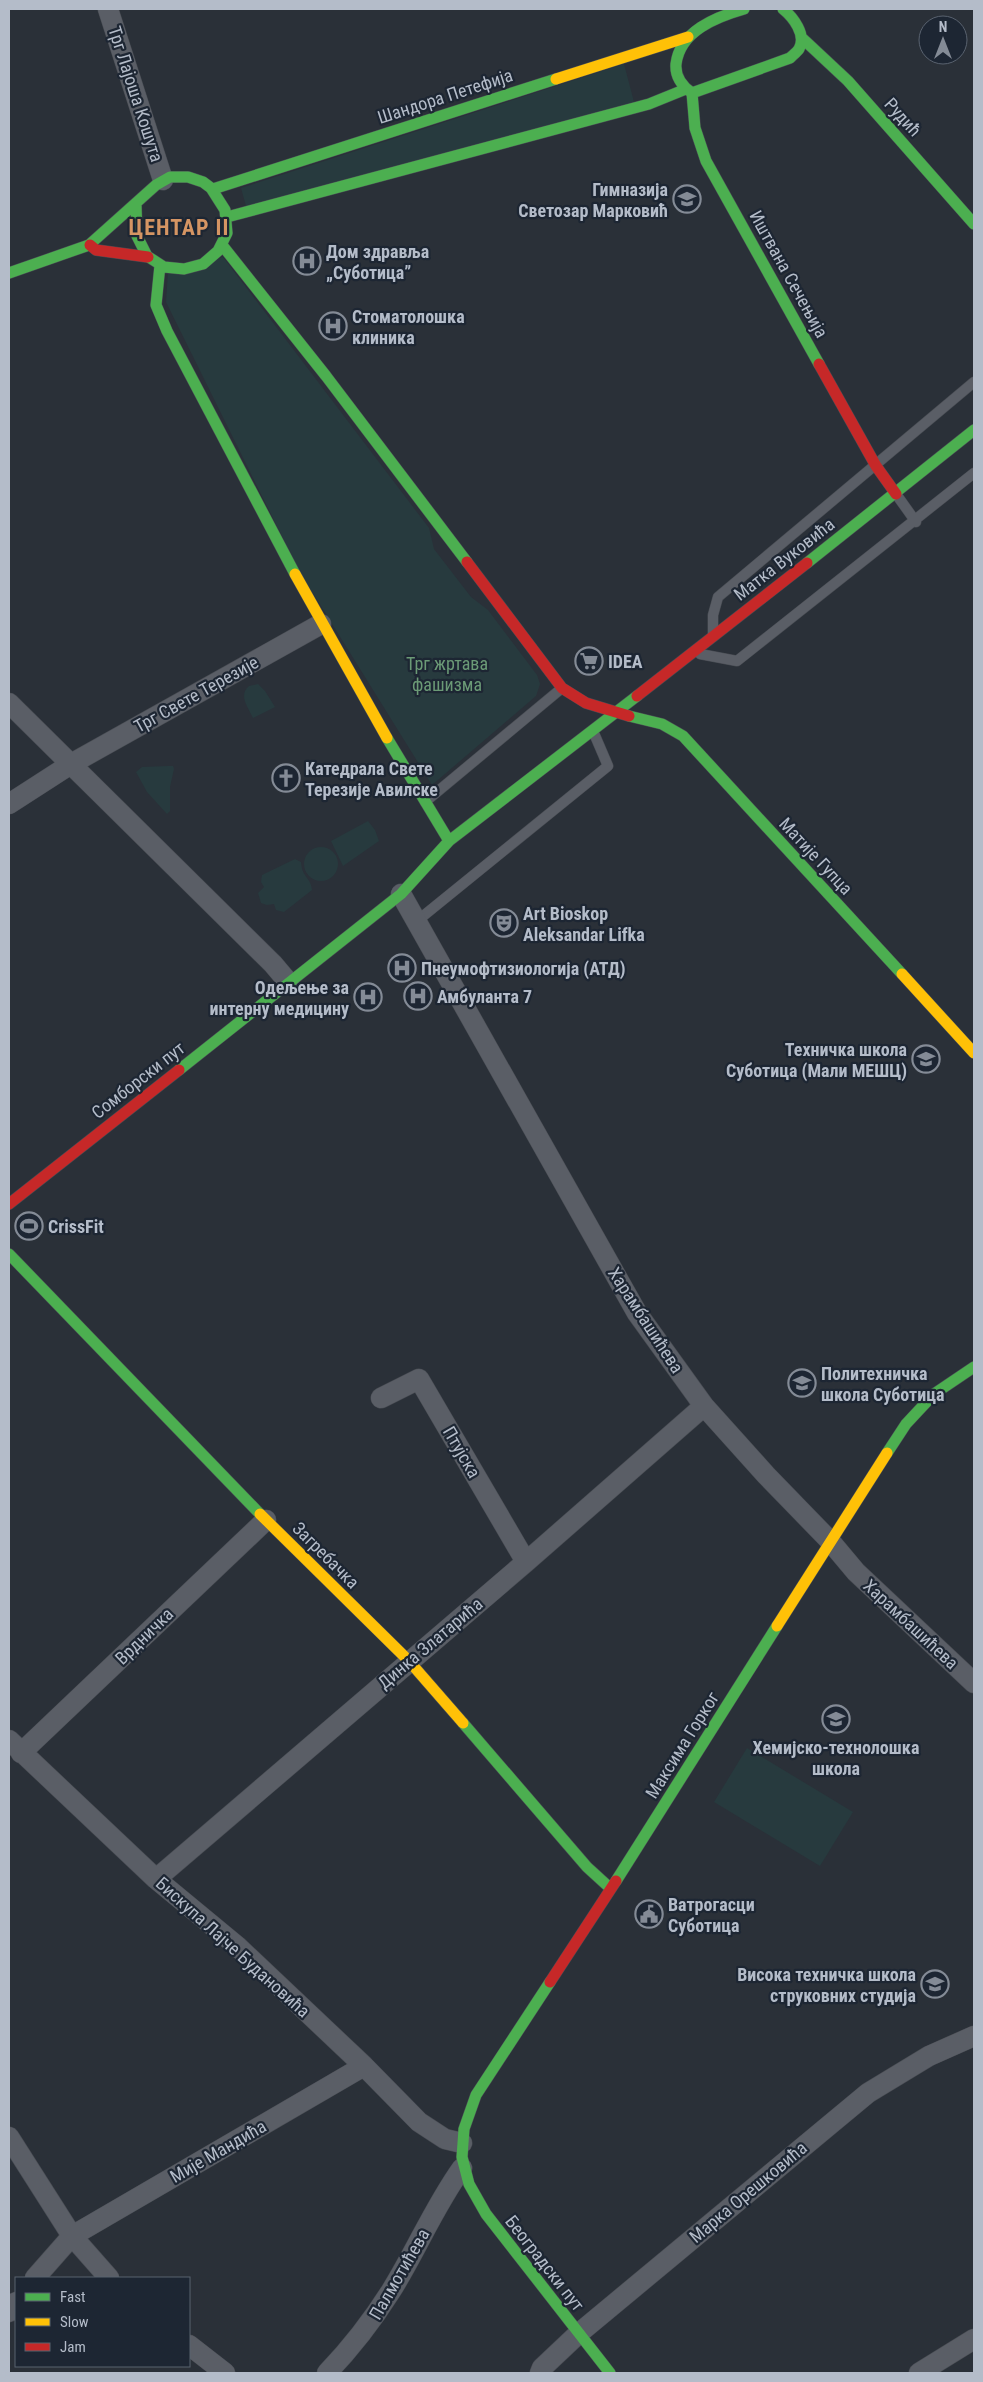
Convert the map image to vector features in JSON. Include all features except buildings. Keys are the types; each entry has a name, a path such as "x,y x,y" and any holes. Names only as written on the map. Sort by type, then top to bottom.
{"street":[{"name":"Трг Лајоша Кошута","path":"108,9 163,180"},
{"path":"689,91 678,78 676,61 688,37 701,28 744,9"},
{"path":"227,217 649,104 784,61 799,49 802,38 792,16 783,9"},
{"path":"700,12 701,28"},
{"name":"Шандора Петефија","path":"213,189 688,37"},
{"name":"Рудић","path":"802,38 848,81 974,224"},
{"name":"Иштвана Сечењија","path":"689,91 693,121 702,153 876,466 896,494"},
{"path":"9,273 90,245 115,220 136,205 149,188 163,180 179,177 191,178 213,189 222,202 227,217 227,232 222,245 213,257 202,265 188,270 173,270 160,265 148,257 140,246 135,234 136,205"},
{"path":"90,245 96,250 148,257"},
{"path":"9,703 273,964 289,983 401,894 449,841 614,713 586,702 562,688 326,376 222,245"},
{"path":"160,265 156,305 167,331 321,624 424,802 449,841"},
{"name":"Матка Вуковића","path":"614,713 896,494 974,430"},
{"name":"Трг Свете Терезије","path":"9,804 71,764 321,624"},
{"name":"Матије Гупца","path":"614,713 662,724 683,736 974,1053"},
{"name":"Харамбашићева","path":"401,894 637,1312 704,1406 766,1475 830,1541 856,1572 974,1682"},
{"name":"Сомборски пут","path":"9,1204 289,983"},
{"name":"Загребачка","path":"9,1254 266,1520 409,1661 587,1867 610,1888"},
{"name":"Максима Горког","path":"462,2168 462,2144 468,2113 476,2095 632,1857 830,1541 906,1424 934,1394 974,1367"},
{"name":"Птујска","path":"381,1398 419,1379 526,1562"},
{"name":"Динка Златарића","path":"156,1879 526,1562 704,1406"},
{"name":"Врдничка","path":"15,1746 266,1520"},
{"name":"Бискупа Лајче Будановића","path":"15,1746 156,1879 237,1946 364,2066 419,2122 445,2139 462,2144"},
{"name":"Марка Орешковића","path":"540,2373 542,2368 578,2334 868,2093 929,2056 974,2036"},
{"name":"Мије Мандића","path":"36,2277 72,2236 364,2066"},
{"path":"9,2137 72,2236 108,2277"},
{"name":"Београдски пут","path":"462,2168 469,2187 486,2214 605,2371"},
{"name":"Палмотићева","path":"327,2373 366,2328 381,2306 412,2254 443,2194 462,2168"},
{"path":"920,2373 974,2339"},
{"path":"190,2346 225,2373"}],"lane":[{"path":"712,638 713,615 718,597 974,382"},
{"path":"692,652 737,661 916,522 974,473"},
{"path":"896,494 916,522"},
{"path":"424,802 562,688"},
{"path":"417,921 608,766 593,730"}],"green space":[{"path":"624,64 634,102 246,206 241,188"},
{"name":"Трг жртава фашизма","path":"223,257 429,528 434,549 471,597 488,610 537,675 540,684 536,696 432,785 298,569 166,302 168,272"},
{"path":"258,684 275,707 253,718 245,701 244,693 249,686"},
{"path":"173,766 170,787 170,811 167,814 147,792 136,772 142,767"},
{"path":"368,821 375,830 379,841 343,866 331,841"},
{"path":"321,847 328,848 333,852 337,857 337,871 333,876 328,880 321,881 314,880 309,876 305,871 304,864 305,857 309,852 314,848"},
{"path":"295,859 301,862 312,890 284,912 276,910 274,904 267,905 261,903 258,893 264,887 261,882 262,875"},
{"path":"747,1748 853,1812 820,1866 714,1802"}],"traffic: fast":[{"path":"744,9 711,21 692,34 684,43 679,52 676,68 680,80 692,93 790,58 799,49 801,38 795,21 783,9"},
{"path":"802,38 848,81 974,224"},
{"path":"213,189 556,79"},
{"path":"227,217 649,104 686,89"},
{"path":"692,93 695,128 706,161 819,364"},
{"path":"9,273 89,245 156,185 170,177 188,177 203,182 211,188 225,210 227,233 218,251 203,264 184,269 164,267 147,256 137,236 136,205"},
{"path":"222,245 326,376 467,562"},
{"path":"160,265 156,305 167,331 295,574"},
{"path":"807,563 974,430"},
{"path":"179,1070 401,894 449,841 637,696"},
{"path":"629,716 662,724 683,736 902,974"},
{"path":"387,738 449,841"},
{"path":"9,1254 260,1514"},
{"path":"887,1453 906,1424 934,1394 974,1367"},
{"path":"616,1881 777,1626"},
{"path":"463,1723 587,1867 610,1888"},
{"path":"550,1982 476,2095 464,2129 462,2157 469,2184 486,2214 610,2373"}],"traffic: slow":[{"path":"556,79 688,37"},
{"path":"295,574 387,738"},
{"path":"902,974 974,1053"},
{"path":"777,1626 887,1453"},
{"path":"260,1514 409,1661 463,1723"}],"traffic: jam":[{"path":"90,245 96,250 148,257"},
{"path":"819,364 876,466 896,494"},
{"path":"467,562 562,688 586,703 629,716"},
{"path":"637,696 807,563"},
{"path":"9,1204 179,1070"},
{"path":"550,1982 616,1881"}],"place":[{"name":"Гимназија Светозар Марковић","path":"687,199"},
{"name":"Дом здравља „Суботица”","path":"307,261"},
{"name":"Стоматолошка клиника","path":"333,326"},
{"name":"IDEA","path":"589,661"},
{"name":"Катедрала Свете Терезије Авилске","path":"286,778"},
{"name":"Art Bioskop Aleksandar Lifka","path":"504,923"},
{"name":"Пнеумофтизиологија (АТД)","path":"402,968"},
{"name":"Амбуланта 7","path":"418,996"},
{"name":"Одељење за интерну медицину","path":"368,997"},
{"name":"Техничка школа Суботица (Мали МЕШЦ)","path":"926,1059"},
{"name":"CrissFit","path":"29,1226"},
{"name":"Политехничка школа Суботица","path":"802,1383"},
{"name":"Хемијско-технолошка школа","path":"836,1719"},
{"name":"Ватрогасци Суботица","path":"649,1914"},
{"name":"Висока техничка школа струковних студија","path":"935,1984"}],"district":[{"name":"ЦЕНТАР II","path":"179,227"}]}
